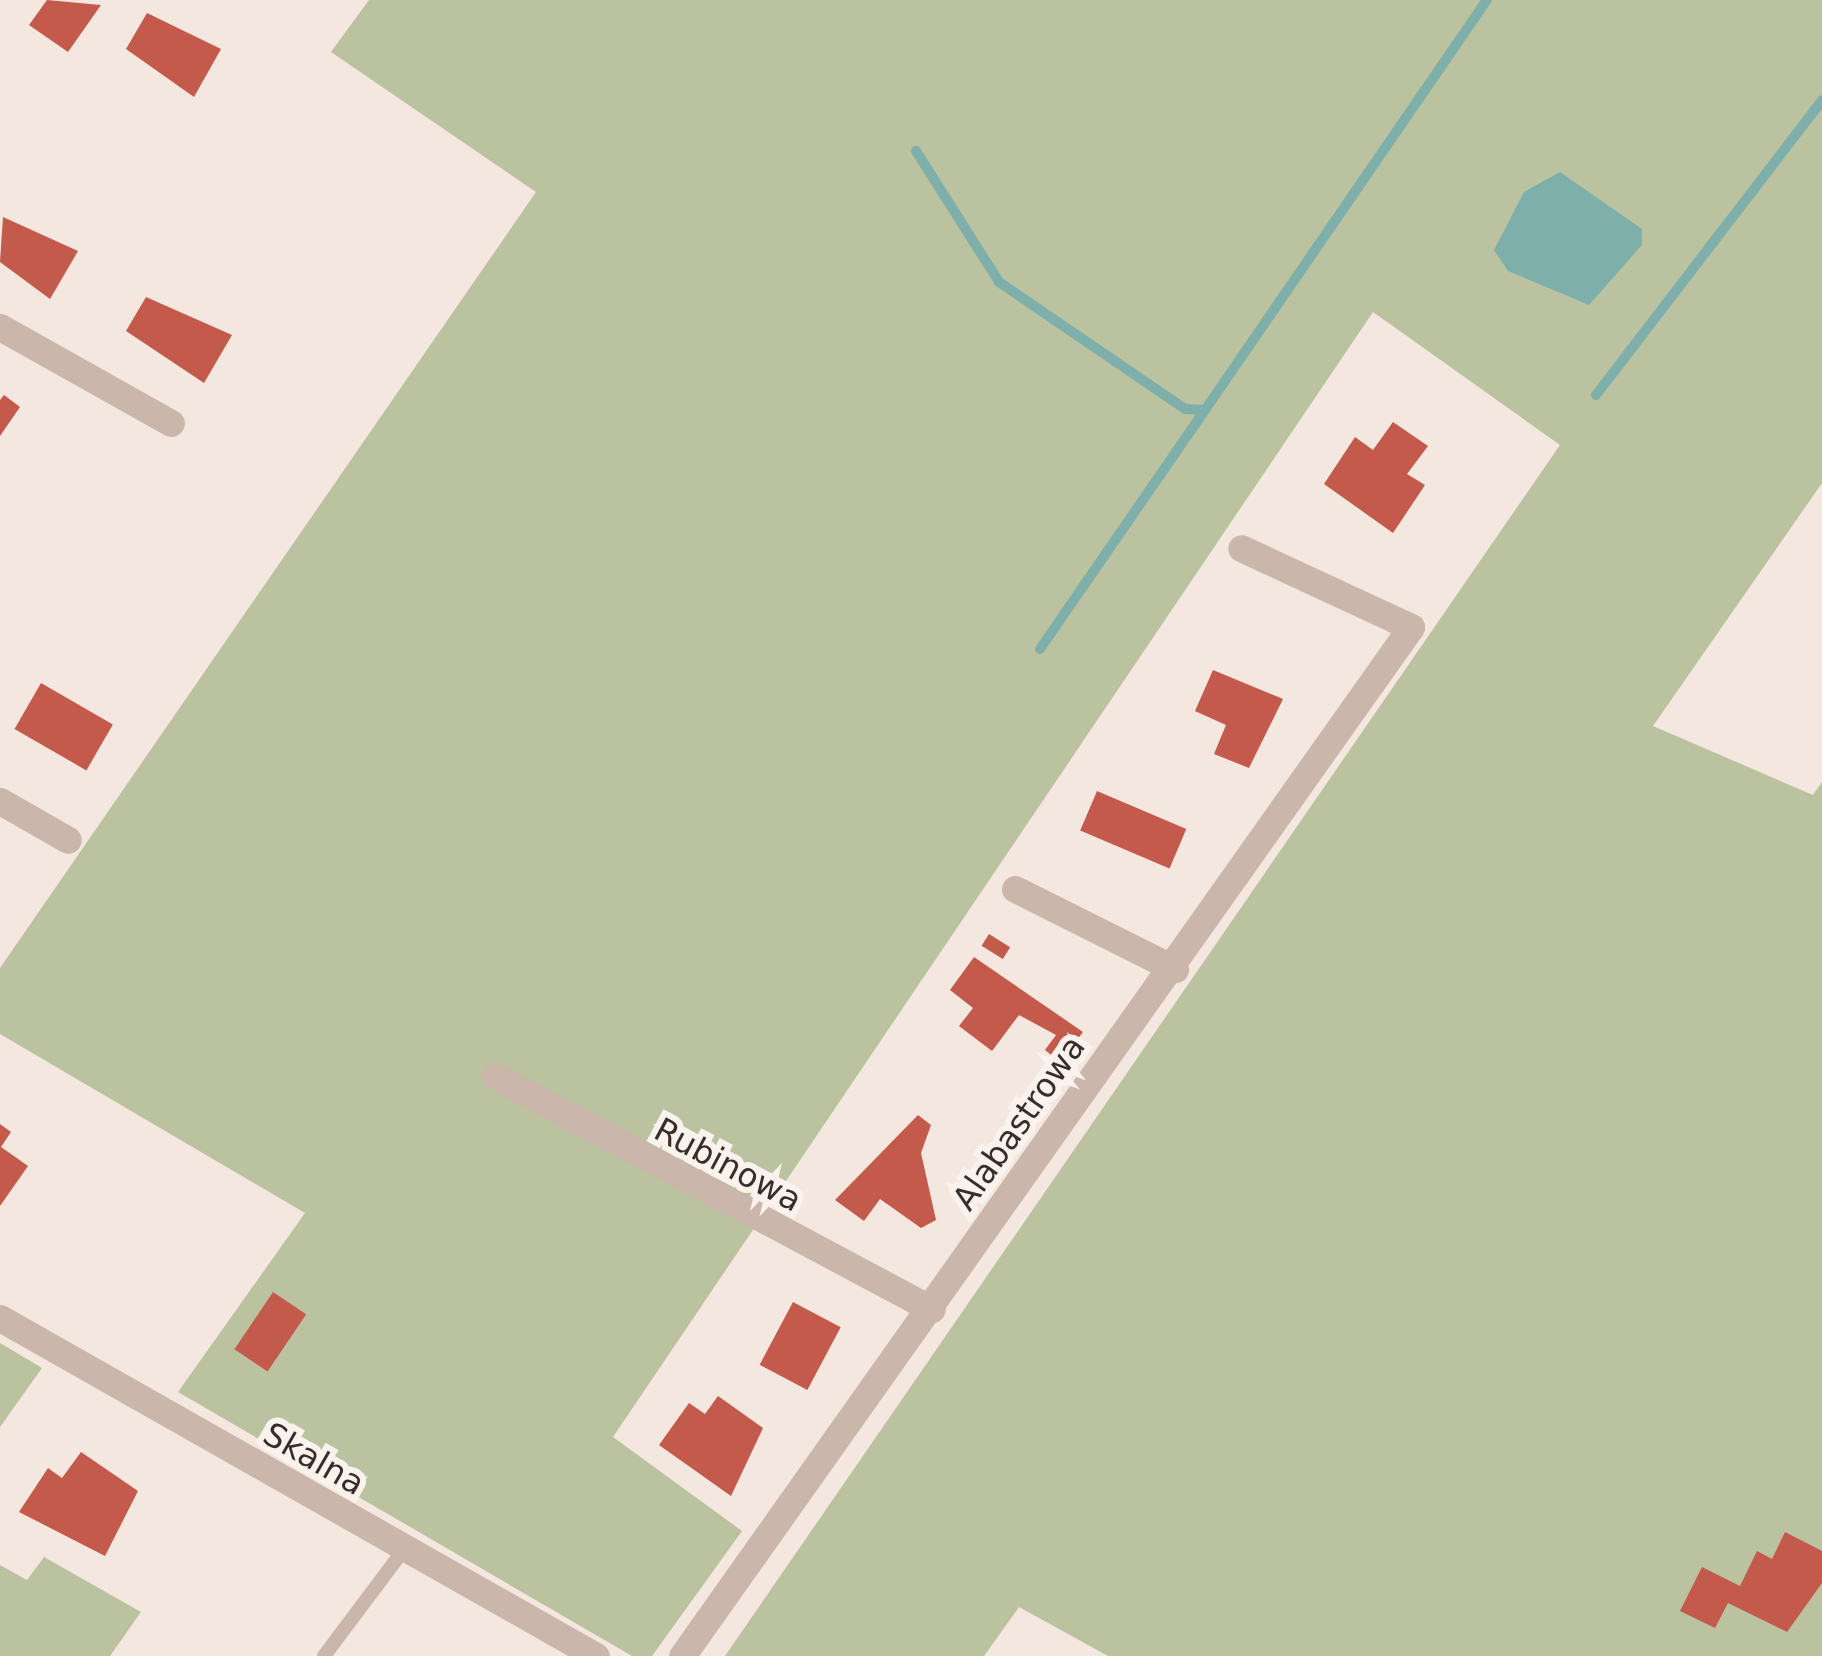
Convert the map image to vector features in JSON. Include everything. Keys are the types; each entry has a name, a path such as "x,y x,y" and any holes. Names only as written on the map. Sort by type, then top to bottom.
{"street":[{"path":"0,327 171,423"},
{"name":"Alabastrowa","path":"682,1656 1175,969 1411,627 1241,548"},
{"path":"0,801 68,840"},
{"path":"1015,890 1175,969"},
{"name":"Rubinowa","path":"495,1076 932,1309"},
{"name":"Skalna","path":"0,1318 402,1552 596,1656"}],"lane":[{"path":"324,1656 402,1552"}],"green space":[{"path":"369,0 1822,0 1822,483 1653,726 1813,795 1822,782 1822,1656 1108,1656 1019,1607 984,1656 725,1656 1560,445 1373,312 613,1437 742,1531 652,1656 632,1656 178,1392 305,1213 0,1034 0,968 536,192 331,52"},
{"path":"0,1343 42,1368 0,1427"},
{"path":"44,1557 141,1612 110,1656 0,1656 0,1565 27,1580"}],"water":[{"path":"1560,172 1642,229 1642,245 1589,305 1508,271 1494,250 1524,192"}],"building":[{"path":"47,0 101,5 68,52 29,25"},
{"path":"147,13 221,49 194,97 126,49"},
{"path":"3,217 78,251 50,299 0,262"},
{"path":"146,297 232,335 204,383 126,331"},
{"path":"4,395 20,407 0,436 0,400"},
{"path":"1393,422 1428,446 1407,474 1425,485 1393,533 1324,484 1355,437 1373,450"},
{"path":"1213,670 1283,699 1249,768 1214,754 1226,725 1195,711"},
{"path":"41,683 113,724 86,770 14,729"},
{"path":"1097,791 1186,829 1169,868 1080,831"},
{"path":"989,934 1010,947 1003,959 982,946"},
{"path":"974,957 1083,1032 1060,1062 1045,1050 1056,1035 1019,1015 992,1051 959,1026 973,1008 950,990"},
{"path":"918,1115 931,1125 921,1153 936,1220 921,1228 880,1199 864,1221 835,1200"},
{"path":"0,1124 11,1132 1,1147 28,1166 0,1206"},
{"path":"273,1292 306,1314 268,1372 234,1349"},
{"path":"793,1302 841,1327 807,1390 760,1365"},
{"path":"718,1396 763,1428 731,1496 659,1445 689,1403 705,1414"},
{"path":"81,1452 138,1491 105,1556 19,1512 48,1468 62,1478"},
{"path":"1785,1532 1822,1551 1822,1583 1787,1632 1728,1603 1715,1628 1680,1611 1702,1567 1740,1586 1757,1551 1772,1559"}],"waterway":[{"path":"916,151 999,282 1185,409 1205,410 1487,0"},
{"path":"1596,395 1822,100"},
{"path":"1040,649 1205,410"}]}
